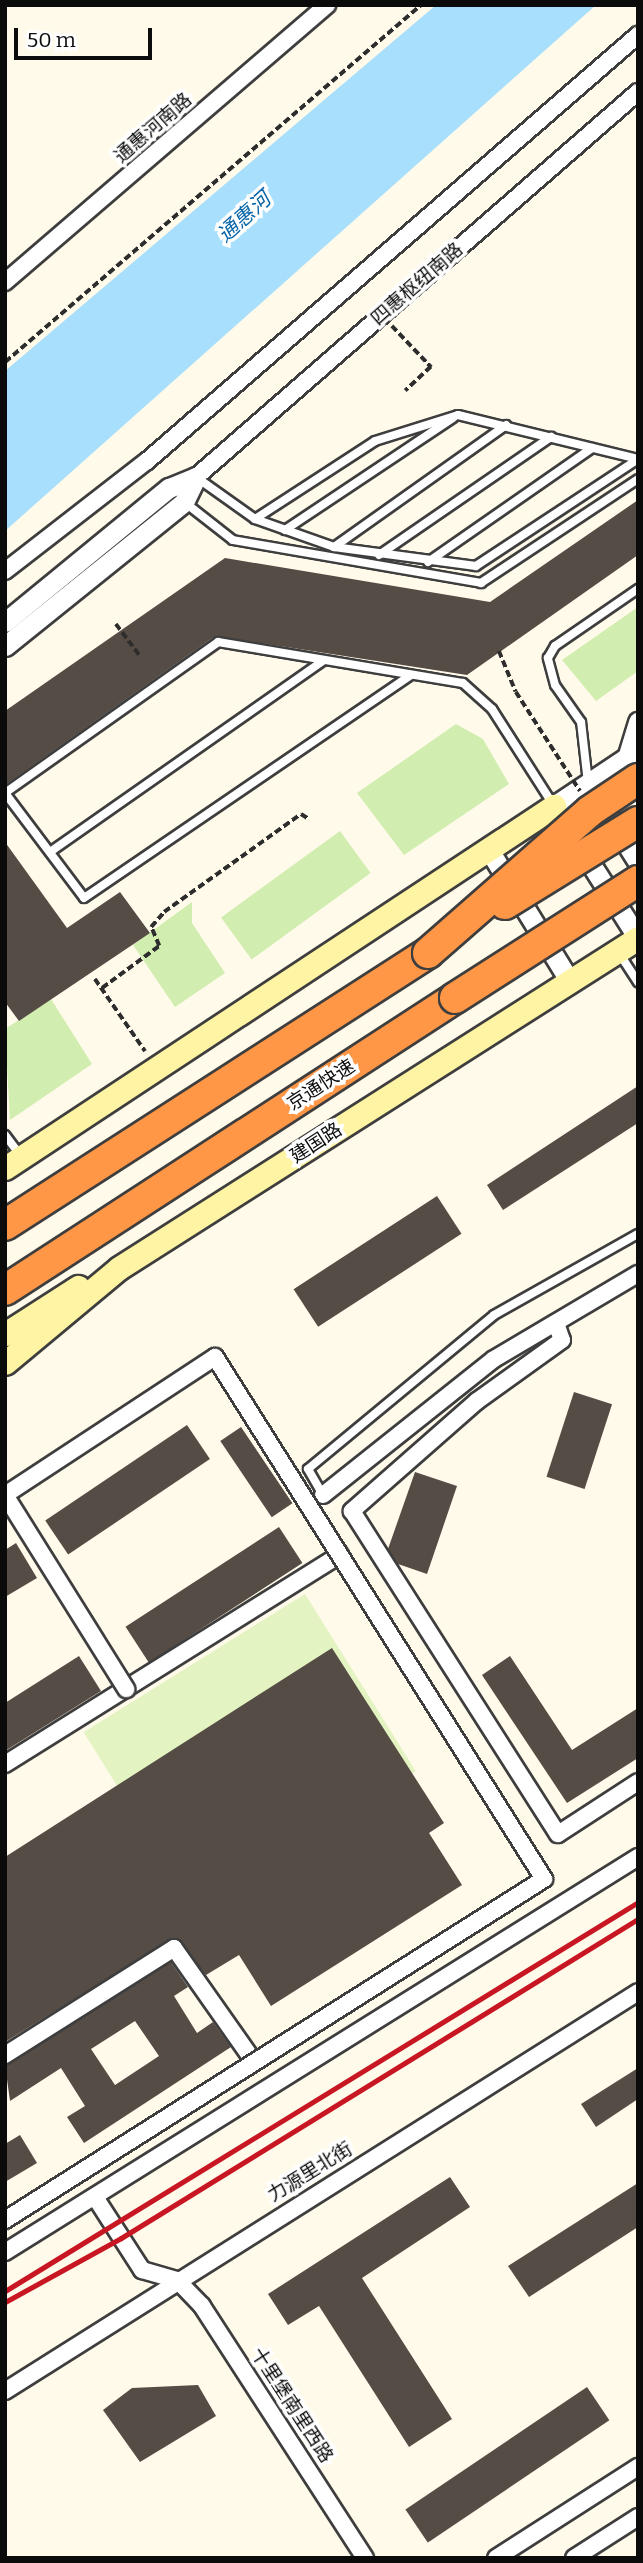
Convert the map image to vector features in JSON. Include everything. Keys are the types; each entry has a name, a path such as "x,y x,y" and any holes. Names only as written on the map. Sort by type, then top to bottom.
{"highway":[{"path":"428,953 590,811 634,762"},
{"path":"5,1225 638,821"},
{"name":"京通快速","path":"5,1290 638,881"}],"main road":[{"path":"13,1163 554,806"},
{"name":"建国路","path":"5,1363 120,1268 638,938"},
{"path":"5,1334 120,1268"}],"street":[{"name":"通惠河南路","path":"5,282 327,5"},
{"path":"5,570 147,461 638,35"},
{"name":"四惠枢纽南路","path":"5,622 169,488 196,477 638,92"},
{"name":"四惠枢纽南路","path":"5,646 184,502 196,477"},
{"path":"638,722 634,762 588,793 554,806 638,938"},
{"path":"588,793 638,862"},
{"path":"489,850 569,980"},
{"path":"323,1495 494,1359 638,1275"},
{"path":"556,1323 562,1340 477,1401 352,1511 558,1834 638,1782"},
{"path":"5,2220 544,1879 215,1357 5,1495 126,1689"},
{"path":"5,1764 340,1555"},
{"path":"5,2252 638,1857"},
{"path":"5,2055 173,1948 254,2063"},
{"name":"力源里北街","path":"5,2390 638,1992"},
{"path":"95,2197 142,2270 177,2280"},
{"name":"十里堡南里西路","path":"177,2280 202,2306 365,2558"},
{"path":"496,2558 638,2467"},
{"path":"574,2558 638,2517"}],"lane":[{"path":"255,519 375,441 458,415 638,459"},
{"path":"285,530 458,415"},
{"path":"334,547 506,425"},
{"path":"379,555 551,437"},
{"path":"428,562 592,448"},
{"path":"196,477 255,519 334,547 428,562 486,564 638,459"},
{"path":"169,488 233,540 481,583 638,479"},
{"path":"588,793 581,722 555,685 548,658 555,646 638,589"},
{"path":"411,675 84,898 5,793 218,642 463,683 478,694 554,806"},
{"path":"50,852 323,661"},
{"path":"617,951 638,982"},
{"path":"5,1135 13,1163"},
{"path":"323,1495 308,1469 494,1315 638,1234"}],"path":[{"path":"5,362 421,5"},
{"path":"378,318 401,331 431,366 405,391"},
{"path":"116,624 140,656"},
{"path":"499,651 516,692 588,793"},
{"path":"103,988 159,946 151,927 164,912 301,814 310,819"},
{"path":"95,979 156,1068"}],"green space":[{"path":"638,607 638,671 596,701 562,660"},
{"path":"456,724 483,739 509,784 404,855 357,793"},
{"path":"340,831 371,873 252,959 221,917"},
{"path":"192,902 192,923 225,973 175,1007 133,945"},
{"path":"51,999 92,1064 10,1120 5,1029"},
{"path":"305,1594 416,1771 194,1910 84,1732"}],"water":[{"name":"通惠河","path":"436,5 596,5 5,531 5,371"}],"building":[{"path":"638,500 638,555 467,675 215,636 5,785 5,711 225,558 490,602"},
{"path":"5,842 67,928 120,892 150,933 19,1021 5,1002"},
{"path":"638,1086 638,1123 503,1210 487,1185"},
{"path":"437,1196 462,1234 318,1327 294,1289"},
{"path":"574,1392 612,1404 585,1489 546,1477"},
{"path":"187,1425 210,1459 68,1555 45,1521"},
{"path":"241,1427 292,1503 272,1517 220,1441"},
{"path":"415,1472 457,1486 427,1574 398,1564 388,1549"},
{"path":"279,1527 302,1563 149,1663 126,1627"},
{"path":"16,1543 37,1578 5,1597 5,1550"},
{"path":"332,1648 444,1823 429,1833 462,1885 271,2006 239,1955 206,1975 173,1938 5,2042 5,1857"},
{"path":"79,1656 101,1691 5,1751 5,1703"},
{"path":"510,1656 572,1750 638,1708 638,1758 567,1803 482,1675"},
{"path":"171,1962 188,1987 174,1996 197,2033 213,2022 231,2047 84,2143 67,2117 85,2106 61,2068 10,2101 5,2065","holes":["135,2021 159,2056 115,2085 91,2049"]},
{"path":"638,2068 638,2099 596,2127 581,2104"},
{"path":"20,2135 37,2163 5,2182 5,2144"},
{"path":"450,2177 470,2207 362,2278 452,2419 409,2447 319,2306 288,2325 268,2294"},
{"path":"638,2183 638,2227 529,2297 508,2266"},
{"path":"198,2385 216,2416 140,2462 103,2410 132,2388"},
{"path":"587,2387 609,2420 428,2543 405,2509"}],"railway":[{"path":"5,2291 638,1902"},
{"path":"5,2302 121,2238 638,1919"}]}
